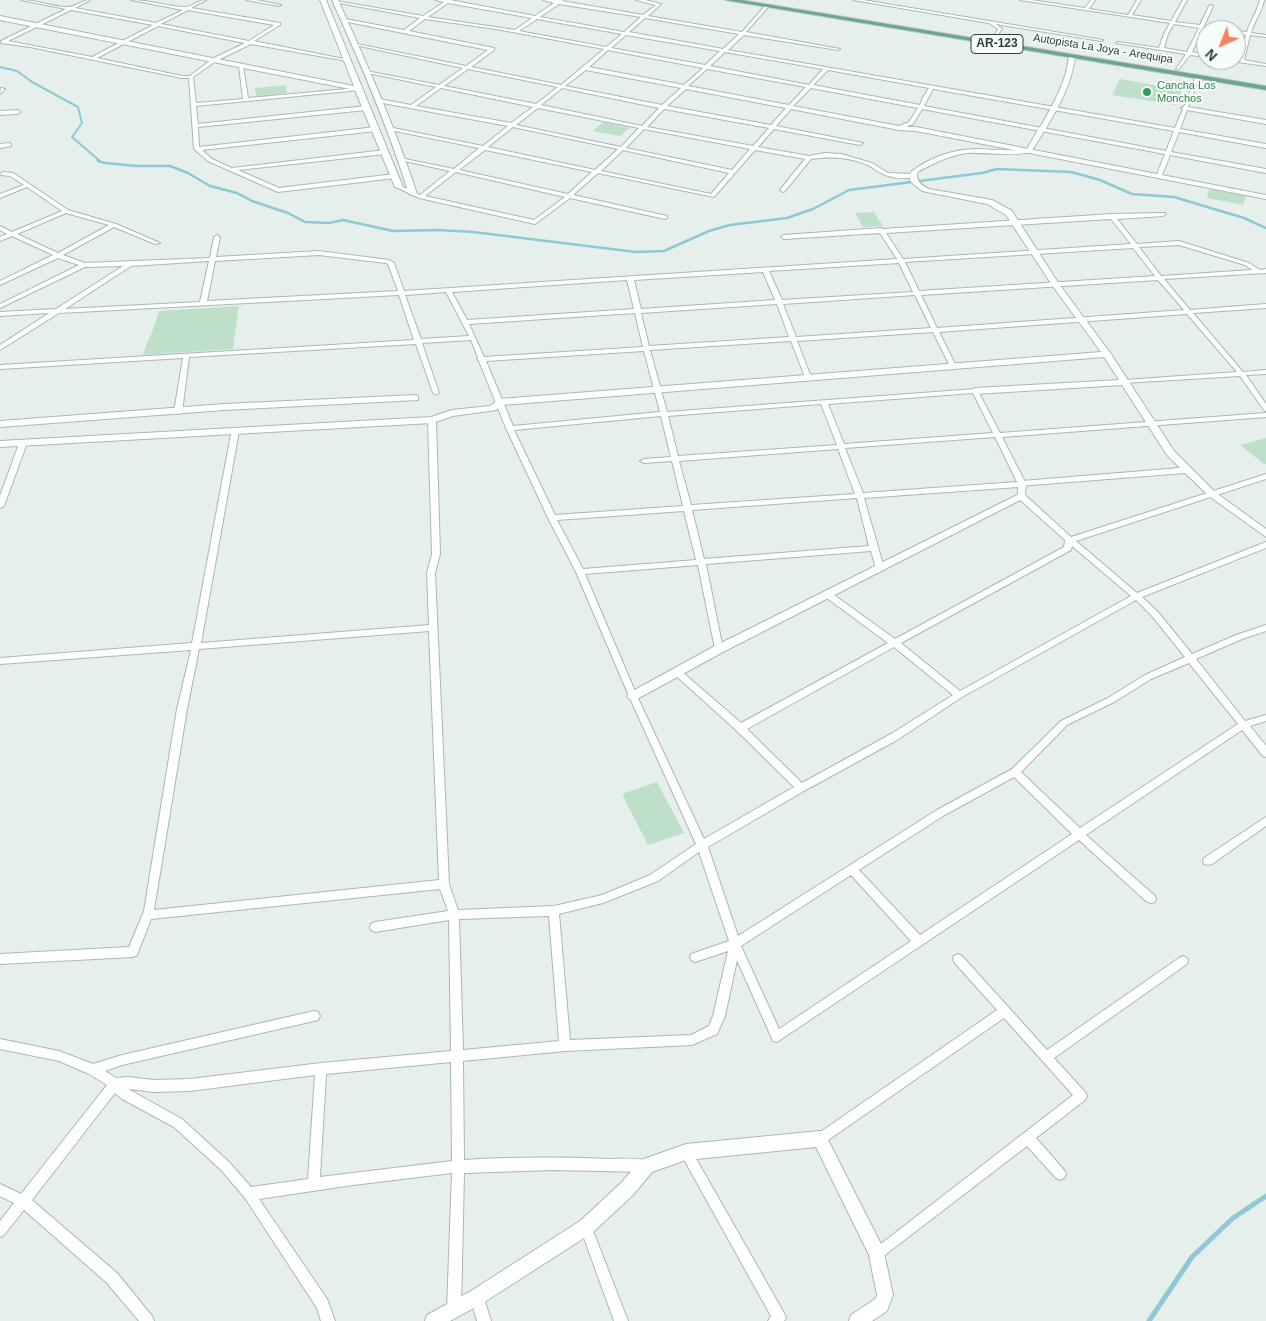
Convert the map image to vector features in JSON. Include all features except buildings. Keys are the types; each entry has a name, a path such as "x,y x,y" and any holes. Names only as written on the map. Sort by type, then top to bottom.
{"main road":[{"name":"Autopista La Joya - Arequipa","path":"728,0 1266,88"},
{"name":"Autopista La Joya - Arequipa","path":"756,0 1266,83"}],"street":[{"path":"23,0 347,60"},
{"path":"88,0 3,42 182,77 191,77 214,60 250,42 278,24 133,0"},
{"path":"92,60 204,0"},
{"path":"248,0 279,5"},
{"path":"323,0 399,187 421,197 535,222 623,148 642,127 743,33 766,6"},
{"path":"437,0 1266,146"},
{"path":"545,0 838,50"},
{"path":"421,197 585,68 659,4 638,0"},
{"path":"855,0 1101,40"},
{"path":"1025,0 1196,26"},
{"path":"1086,10 1093,0"},
{"path":"1130,15 1139,0"},
{"path":"1161,49 1166,34 1186,0"},
{"path":"1246,45 1251,25 1260,10 1263,0"},
{"path":"336,1 423,18 515,32 808,88 1266,171"},
{"path":"336,1 368,72 402,159 413,194"},
{"path":"405,32 450,1"},
{"path":"515,32 559,1"},
{"path":"1204,20 1211,6"},
{"path":"0,18 358,88"},
{"path":"345,20 492,49 469,67 438,86 412,107"},
{"path":"988,22 1000,29 994,39"},
{"path":"1246,33 1266,36"},
{"path":"1178,69 1190,53 1196,39"},
{"path":"1118,42 1196,54"},
{"path":"357,45 663,107 860,142"},
{"path":"1029,151 1054,109 1071,68 1072,56"},
{"path":"1246,62 1266,65"},
{"path":"241,66 246,100"},
{"path":"585,68 899,128 916,129 1266,197"},
{"path":"390,128 712,196 827,68"},
{"path":"368,72 642,127 809,158 825,155 841,156 870,164 886,174 912,176"},
{"path":"1159,176 1198,76"},
{"path":"191,77 198,149 210,160 278,190 394,176"},
{"path":"195,105 358,88"},
{"path":"899,128 911,123 930,88"},
{"path":"379,101 511,125 733,172"},
{"path":"196,126 366,108"},
{"path":"1184,108 1266,122"},
{"path":"0,113 18,112"},
{"path":"198,149 376,129"},
{"path":"0,146 9,145"},
{"path":"912,176 913,173 926,165 955,153 1029,151"},
{"path":"233,169 385,152"},
{"path":"783,190 809,158"},
{"path":"402,159 665,217"},
{"path":"2,174 11,174 26,186 66,211 114,225 157,242"},
{"path":"912,176 922,189 989,202 1009,214 1016,221 1032,251 1107,354 1170,453 1212,494 1266,534"},
{"path":"0,196 26,186"},
{"path":"0,239 66,211"},
{"path":"784,236 1016,221 1163,214"},
{"path":"1112,216 1187,312 1241,373 1266,409"},
{"path":"0,283 114,225"},
{"path":"0,228 57,255 84,265 319,253 387,261 391,263 416,341 436,393"},
{"path":"881,230 918,294 953,366"},
{"path":"202,304 217,237"},
{"path":"0,314 401,293 1179,243 1247,264 1258,272"},
{"path":"0,348 130,264"},
{"path":"0,306 84,265"},
{"path":"765,269 781,302 808,377"},
{"path":"465,322 1266,271"},
{"path":"630,278 701,562 719,649"},
{"path":"448,289 465,322 510,428 552,518 580,572 702,845 735,944 777,1037 1078,833 1244,725 1266,718"},
{"path":"480,358 647,349 1266,306"},
{"path":"0,367 472,338"},
{"path":"0,444 432,420 452,413 493,408 499,402 656,388 1107,354"},
{"path":"178,412 186,357"},
{"path":"510,428 824,402 1266,372"},
{"path":"975,391 1022,484 1021,496"},
{"path":"0,424 178,412 224,407 415,398"},
{"path":"824,402 839,447 859,495 880,568"},
{"path":"644,461 1266,416"},
{"path":"432,420 436,554 431,573 444,884 454,915 458,1057 458,1167 454,1308"},
{"path":"0,959 133,952 148,915 182,709 196,645 235,431"},
{"path":"0,506 23,443"},
{"path":"552,518 1188,470"},
{"path":"1069,540 1266,476"},
{"path":"1021,496 1069,540 1137,596 1166,626 1266,753"},
{"path":"634,696 719,649 1021,496"},
{"path":"740,728 1068,548 1069,540"},
{"path":"375,927 454,915 554,911 603,900 654,878 702,845 800,788 894,737 959,695 1137,596 1266,546"},
{"path":"580,572 873,548"},
{"path":"828,594 959,695"},
{"path":"0,661 434,628"},
{"path":"695,957 735,944 940,813 1015,772 1064,723 1111,700 1148,677 1266,628"},
{"path":"677,672 740,728 800,788"},
{"path":"1015,772 1078,833 1151,899"},
{"path":"1208,861 1266,821"},
{"path":"851,869 919,942"},
{"path":"148,915 444,884"},
{"path":"554,911 565,1046"},
{"path":"0,1231 115,1084 190,1085 322,1068 565,1046 692,1040 713,1030 719,1016 735,944"},
{"path":"877,1254 1081,1096 958,959"},
{"path":"1047,1056 1183,961"},
{"path":"249,1194 314,1183 458,1167 551,1164 647,1166 686,1152 820,1139 1005,1011"},
{"path":"93,1070 122,1060 314,1016"},
{"path":"0,1044 59,1056 93,1070 115,1084 126,1095 178,1123 189,1132 225,1166 249,1194 322,1304 328,1321"},
{"path":"314,1183 322,1068"},
{"path":"1027,1137 1060,1174"},
{"path":"820,1139 877,1254 885,1295 881,1305 857,1321"},
{"path":"686,1152 779,1318 776,1321"},
{"path":"433,1321 477,1297 586,1227 627,1189 647,1166"},
{"path":"0,1190 23,1202 112,1278 147,1321"},
{"path":"586,1227 621,1321"},
{"path":"477,1297 484,1321"}],"green space":[{"name":"Cancha Los Monchos","path":"1120,79 1182,90 1176,105 1112,95"},
{"path":"286,85 287,93 256,96 255,88"},
{"path":"603,122 630,128 620,136 593,131"},
{"path":"1209,189 1246,196 1243,205 1207,198"},
{"path":"874,212 883,226 863,227 855,213"},
{"path":"239,306 233,349 143,355 159,311"},
{"path":"1266,438 1266,464 1240,445"},
{"path":"657,782 684,833 648,845 622,794"}],"waterway":[{"path":"0,67 17,71 32,82 78,107 82,123 72,137 101,162"},
{"path":"101,162 136,166 170,166 188,173 210,186 237,193 252,201 288,213 305,222 329,223 343,220 393,231 438,230 473,232 636,252 664,251 709,231 730,225 787,218 813,209 849,190 982,173 997,169 1071,172 1100,180 1132,194 1174,197 1244,218 1266,228"},
{"path":"1149,1321 1192,1257 1233,1218 1266,1196"}],"place":[{"name":"Cancha Los Monchos","path":"1147,92"}]}
